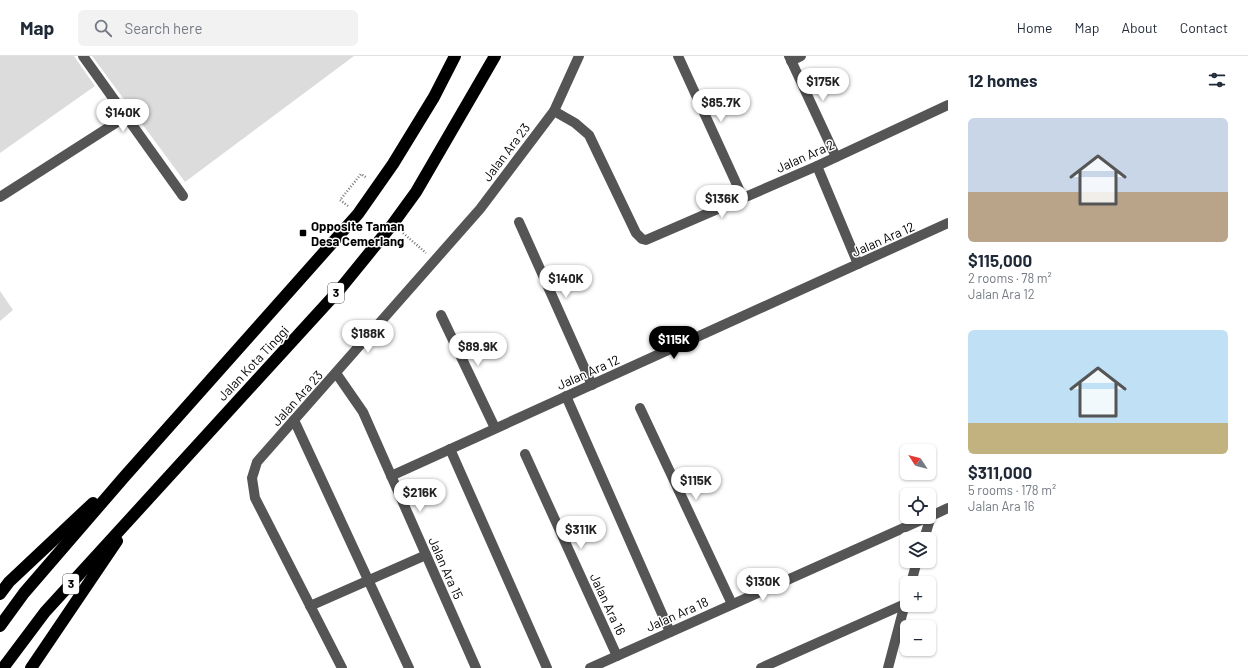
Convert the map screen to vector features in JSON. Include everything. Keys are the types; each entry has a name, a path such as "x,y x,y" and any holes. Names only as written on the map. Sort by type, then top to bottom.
{"highway":[{"name":"Jalan Kota Tinggi","path":"0,626 24,593 125,476 358,214 393,164 434,96 455,56"},
{"name":"Jalan Kota Tinggi","path":"3,668 45,612 340,289 392,225 416,192 495,57"},
{"path":"0,594 9,582 68,526 125,476"},
{"path":"31,668 143,504"}],"street":[{"path":"83,56 125,117 183,196"},
{"name":"Jalan Ara 23","path":"342,668 255,498 252,478 257,462 480,209 554,111 579,56"},
{"path":"678,56 743,198"},
{"path":"801,56 790,58 836,157"},
{"name":"Jalan Ara 2","path":"554,111 575,122 589,135 636,233 642,239 651,239 817,166 948,105"},
{"path":"0,197 125,117"},
{"path":"817,166 858,264"},
{"path":"519,222 592,384"},
{"name":"Jalan Ara 12","path":"391,476 948,223"},
{"path":"441,315 495,428"},
{"name":"Jalan Ara 15","path":"336,373 364,412 476,668"},
{"path":"566,396 670,632"},
{"path":"640,408 732,604"},
{"path":"294,420 409,668"},
{"path":"450,449 547,668"},
{"name":"Jalan Ara 16","path":"525,454 617,656"},
{"name":"Jalan Ara 18","path":"936,513 948,508"},
{"name":"Jalan Ara 18","path":"595,667 911,524"},
{"path":"310,606 426,555"},
{"path":"761,668 900,603"},
{"path":"888,668 903,612"}],"path":[{"path":"340,200 361,174"},
{"path":"392,225 434,260"}],"shaded area":[{"path":"0,56 74,56 95,86 0,153"},
{"path":"92,56 354,56 185,182"},
{"path":"0,291 13,310 0,321"}],"place":[{"name":"Opposite Taman Desa Cemerlang","path":"303,233"}]}
